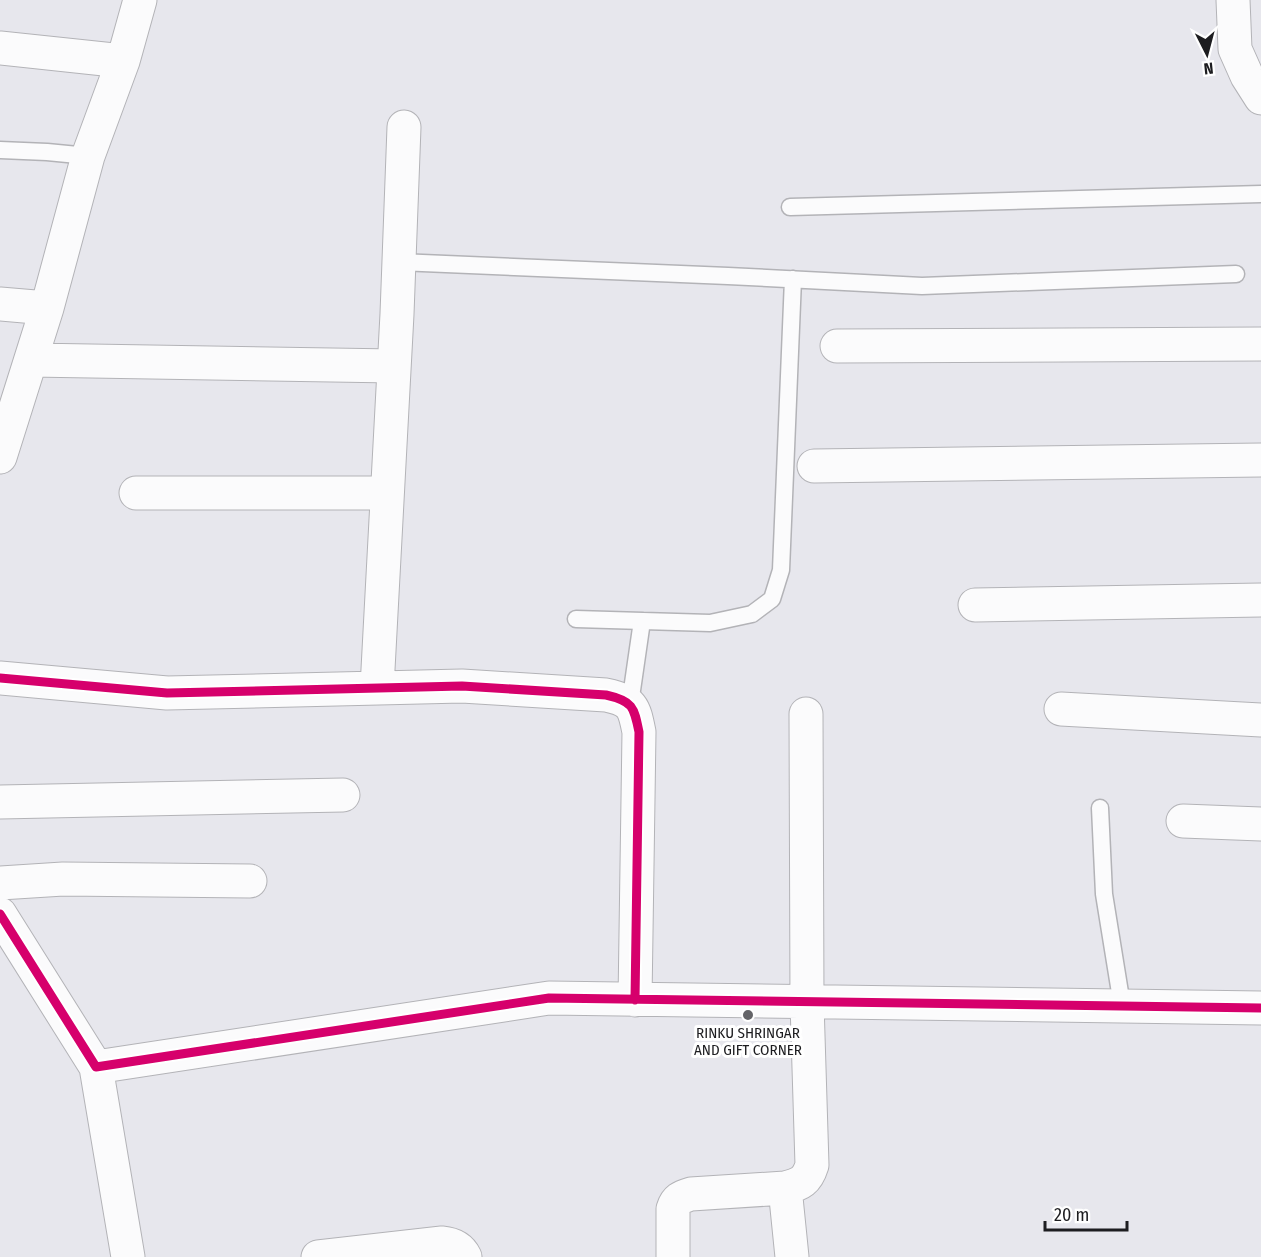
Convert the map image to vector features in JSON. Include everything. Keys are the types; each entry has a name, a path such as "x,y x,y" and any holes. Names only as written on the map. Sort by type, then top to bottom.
{"street":[{"path":"0,457 47,308 88,156 123,61 140,0"},
{"path":"1233,0 1235,49 1246,76 1261,98"},
{"path":"0,48 123,61"},
{"path":"377,688 404,127"},
{"path":"0,304 47,308"},
{"path":"837,346 1261,344"},
{"path":"31,360 394,366"},
{"path":"814,466 1261,460"},
{"path":"136,493 387,492"},
{"path":"975,605 1261,600"},
{"path":"0,678 167,693 462,686 595,694 621,698 630,704 635,712 639,732 635,1000"},
{"path":"1061,709 1261,720"},
{"path":"673,1257 673,1209 675,1202 681,1197 690,1194 785,1188 800,1184 808,1178 812,1165 807,1003 806,714"},
{"path":"0,802 343,795"},
{"path":"1183,821 1261,824"},
{"path":"0,883 63,879 250,881"},
{"path":"0,914 96,1067 128,1257"},
{"path":"96,1067 549,998 1261,1008"},
{"path":"785,1188 792,1257"},
{"path":"318,1257 442,1243 452,1244 462,1249 465,1257"}],"lane":[{"path":"0,150 88,156"},
{"path":"790,207 1261,194"},
{"path":"399,262 922,286 1236,274"},
{"path":"576,619 710,623 752,614 772,599 781,570 793,279"},
{"path":"630,704 642,621"},
{"path":"1100,808 1104,894 1122,1005"}],"cycle path":[{"path":"0,678 167,693 462,686 606,695 622,700 631,706 639,732 635,1000"},
{"path":"0,914 96,1067 549,998 1261,1008"}],"place":[{"name":"RINKU SHRINGAR AND GIFT CORNER","path":"748,1015"}]}
